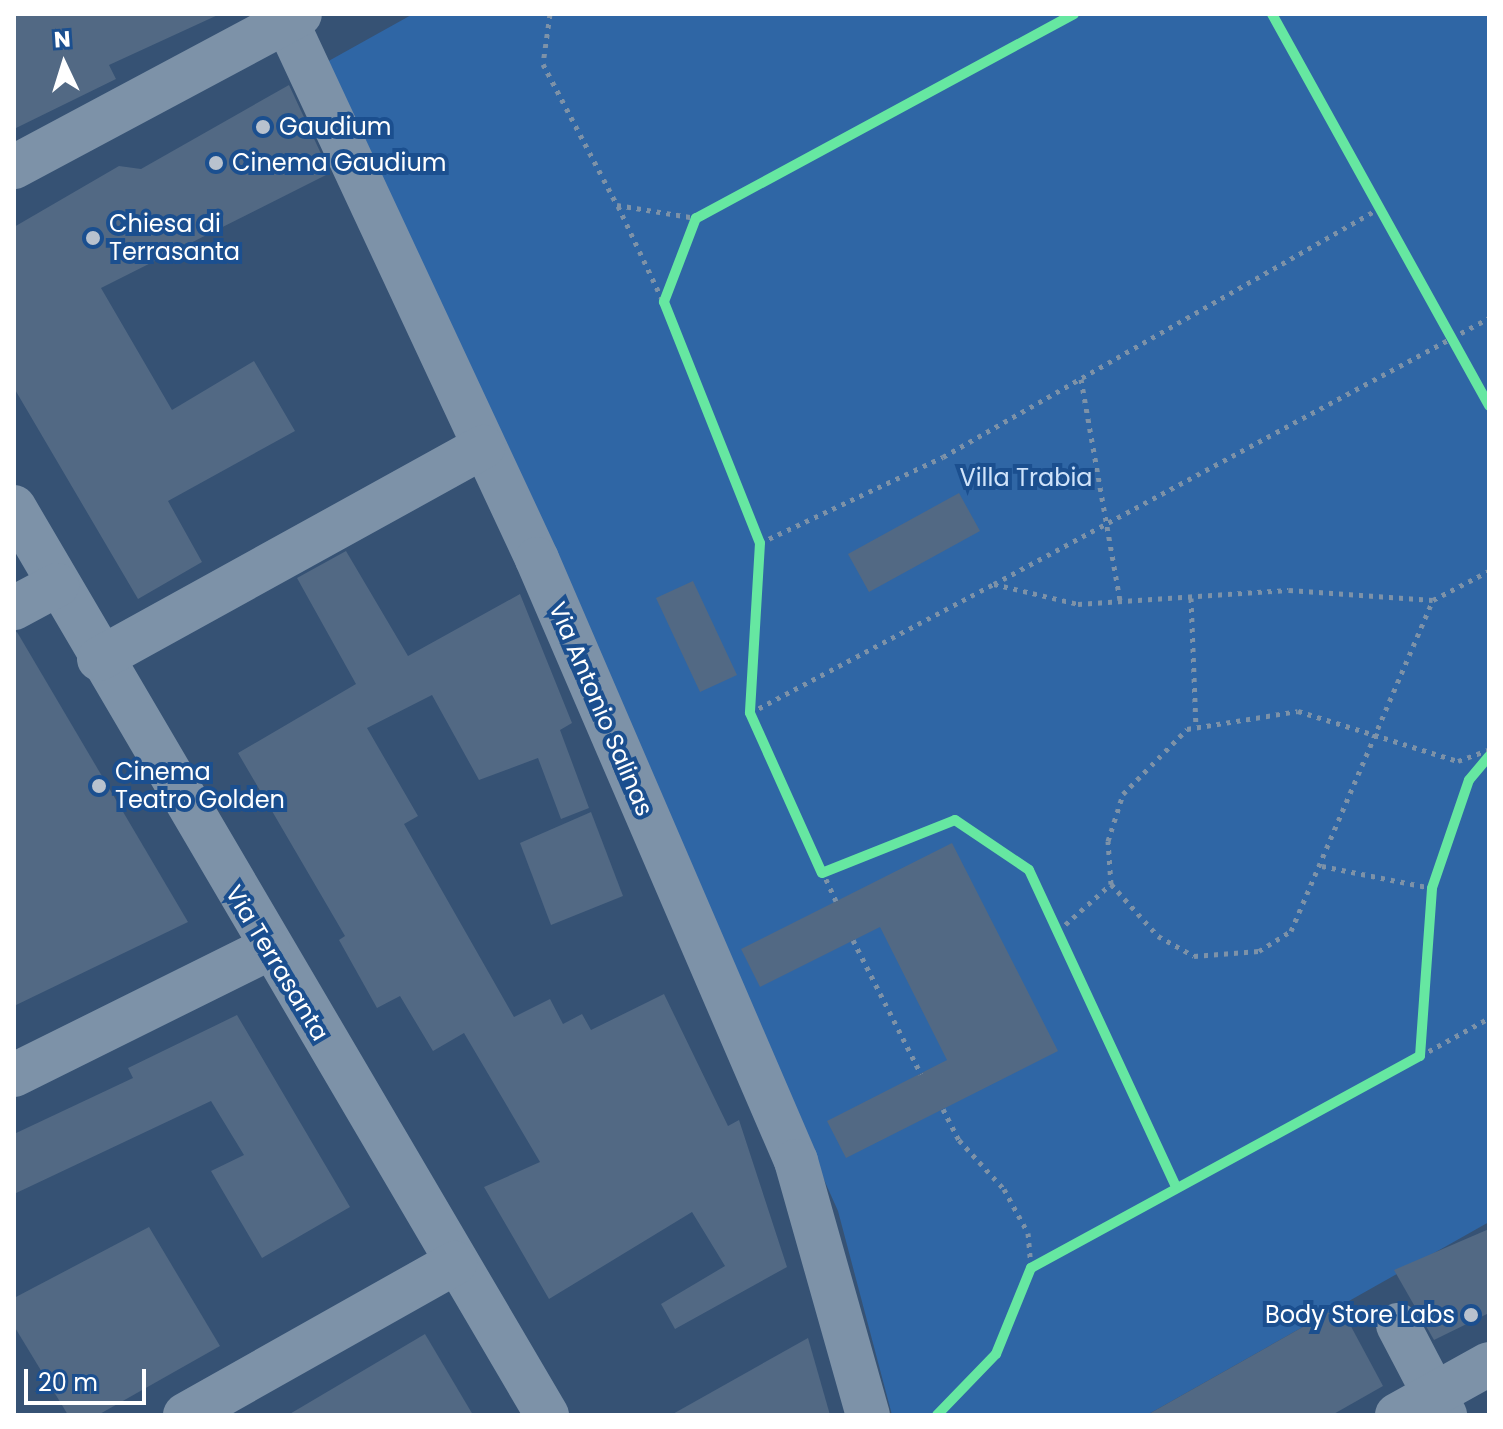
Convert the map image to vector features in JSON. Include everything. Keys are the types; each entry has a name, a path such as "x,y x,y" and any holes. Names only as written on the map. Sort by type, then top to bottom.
{"street":[{"path":"14,167 290,16"},
{"name":"Via Antonio Salinas","path":"290,16 796,1161 868,1415"},
{"path":"99,659 483,447"},
{"name":"Via Terrasanta","path":"14,507 268,949 547,1415"},
{"path":"14,608 57,585"},
{"path":"14,1075 268,949"},
{"path":"185,1415 236,1402 455,1263"},
{"path":"1398,1325 1425,1408 1489,1364"}],"path":[{"path":"550,14 543,64 664,302 760,543 750,713 836,901"},
{"path":"617,205 696,218 1074,14"},
{"path":"1272,14 1489,406"},
{"path":"760,543 943,457 1378,209"},
{"path":"664,302 696,218"},
{"path":"750,713 1489,318"},
{"path":"1081,379 1104,525 1120,601"},
{"path":"994,584 1078,604 1343,590 1433,600 1489,571"},
{"path":"1191,598 1196,727"},
{"path":"1433,600 1376,733 1322,866 1291,931 1259,951 1220,957 1194,956 1158,936 1111,884 1108,841 1123,794 1148,762 1196,727 1298,711 1376,733 1458,761 1489,753"},
{"path":"1420,1056 1432,888 1469,780 1489,753"},
{"path":"822,873 955,820 1029,870 1176,1186"},
{"path":"1322,866 1432,888"},
{"path":"1058,931 1111,884"},
{"path":"853,940 921,1074"},
{"path":"1031,1268 1176,1186 1489,1018"},
{"path":"937,1415 996,1354 1031,1268 1028,1233 1004,1189 959,1140 943,1109"}],"green space":[{"name":"Villa Trabia","path":"413,14 1489,14 1489,1222 1147,1415 892,1415 838,1211 325,63"}],"building":[{"path":"14,14 220,14 109,65 116,79 14,129"},
{"path":"289,85 330,173 101,288 172,410 254,361 295,431 168,501 202,562 138,599 14,388 14,227 119,166 141,169"},
{"path":"959,493 980,531 869,592 848,554"},
{"path":"346,551 408,656 520,594 572,723 560,730 589,808 561,819 538,758 479,780 432,695 367,728 418,816 404,824 514,1017 550,999 563,1024 582,1014 591,1030 664,994 728,1126 739,1120 787,1267 675,1329 661,1304 725,1266 692,1212 549,1299 484,1187 540,1162 464,1033 433,1051 400,996 377,1008 339,940 345,936 238,753 356,684 297,578"},
{"path":"693,581 737,675 700,692 656,598"},
{"path":"17,632 188,922 14,1006 14,633"},
{"path":"591,812 623,896 551,925 520,843"},
{"path":"952,843 1058,1051 846,1158 827,1121 947,1060 880,927 760,987 741,949"},
{"path":"237,1015 350,1207 262,1258 211,1171 244,1155 211,1101 14,1194 14,1134 133,1078 128,1068"},
{"path":"149,1227 220,1346 98,1415 68,1415 14,1326 14,1298"},
{"path":"1489,1229 1489,1313 1434,1340 1394,1270"},
{"path":"1340,1306 1383,1386 1332,1415 1147,1415"},
{"path":"425,1334 473,1415 288,1415"},
{"path":"808,1338 830,1415 671,1415"}],"cycle path":[{"path":"1074,14 696,218 664,302 760,543 750,713 822,873 955,820 1029,870 1176,1186"},
{"path":"1272,14 1489,406"},
{"path":"937,1415 996,1354 1031,1268 1420,1056 1432,888 1469,780 1489,756"}],"place":[{"name":"Gaudium","path":"263,127"},
{"name":"Cinema Gaudium","path":"216,163"},
{"name":"Chiesa di Terrasanta","path":"93,238"},
{"name":"Cinema Teatro Golden","path":"99,786"},
{"name":"Body Store Labs","path":"1471,1315"}]}
